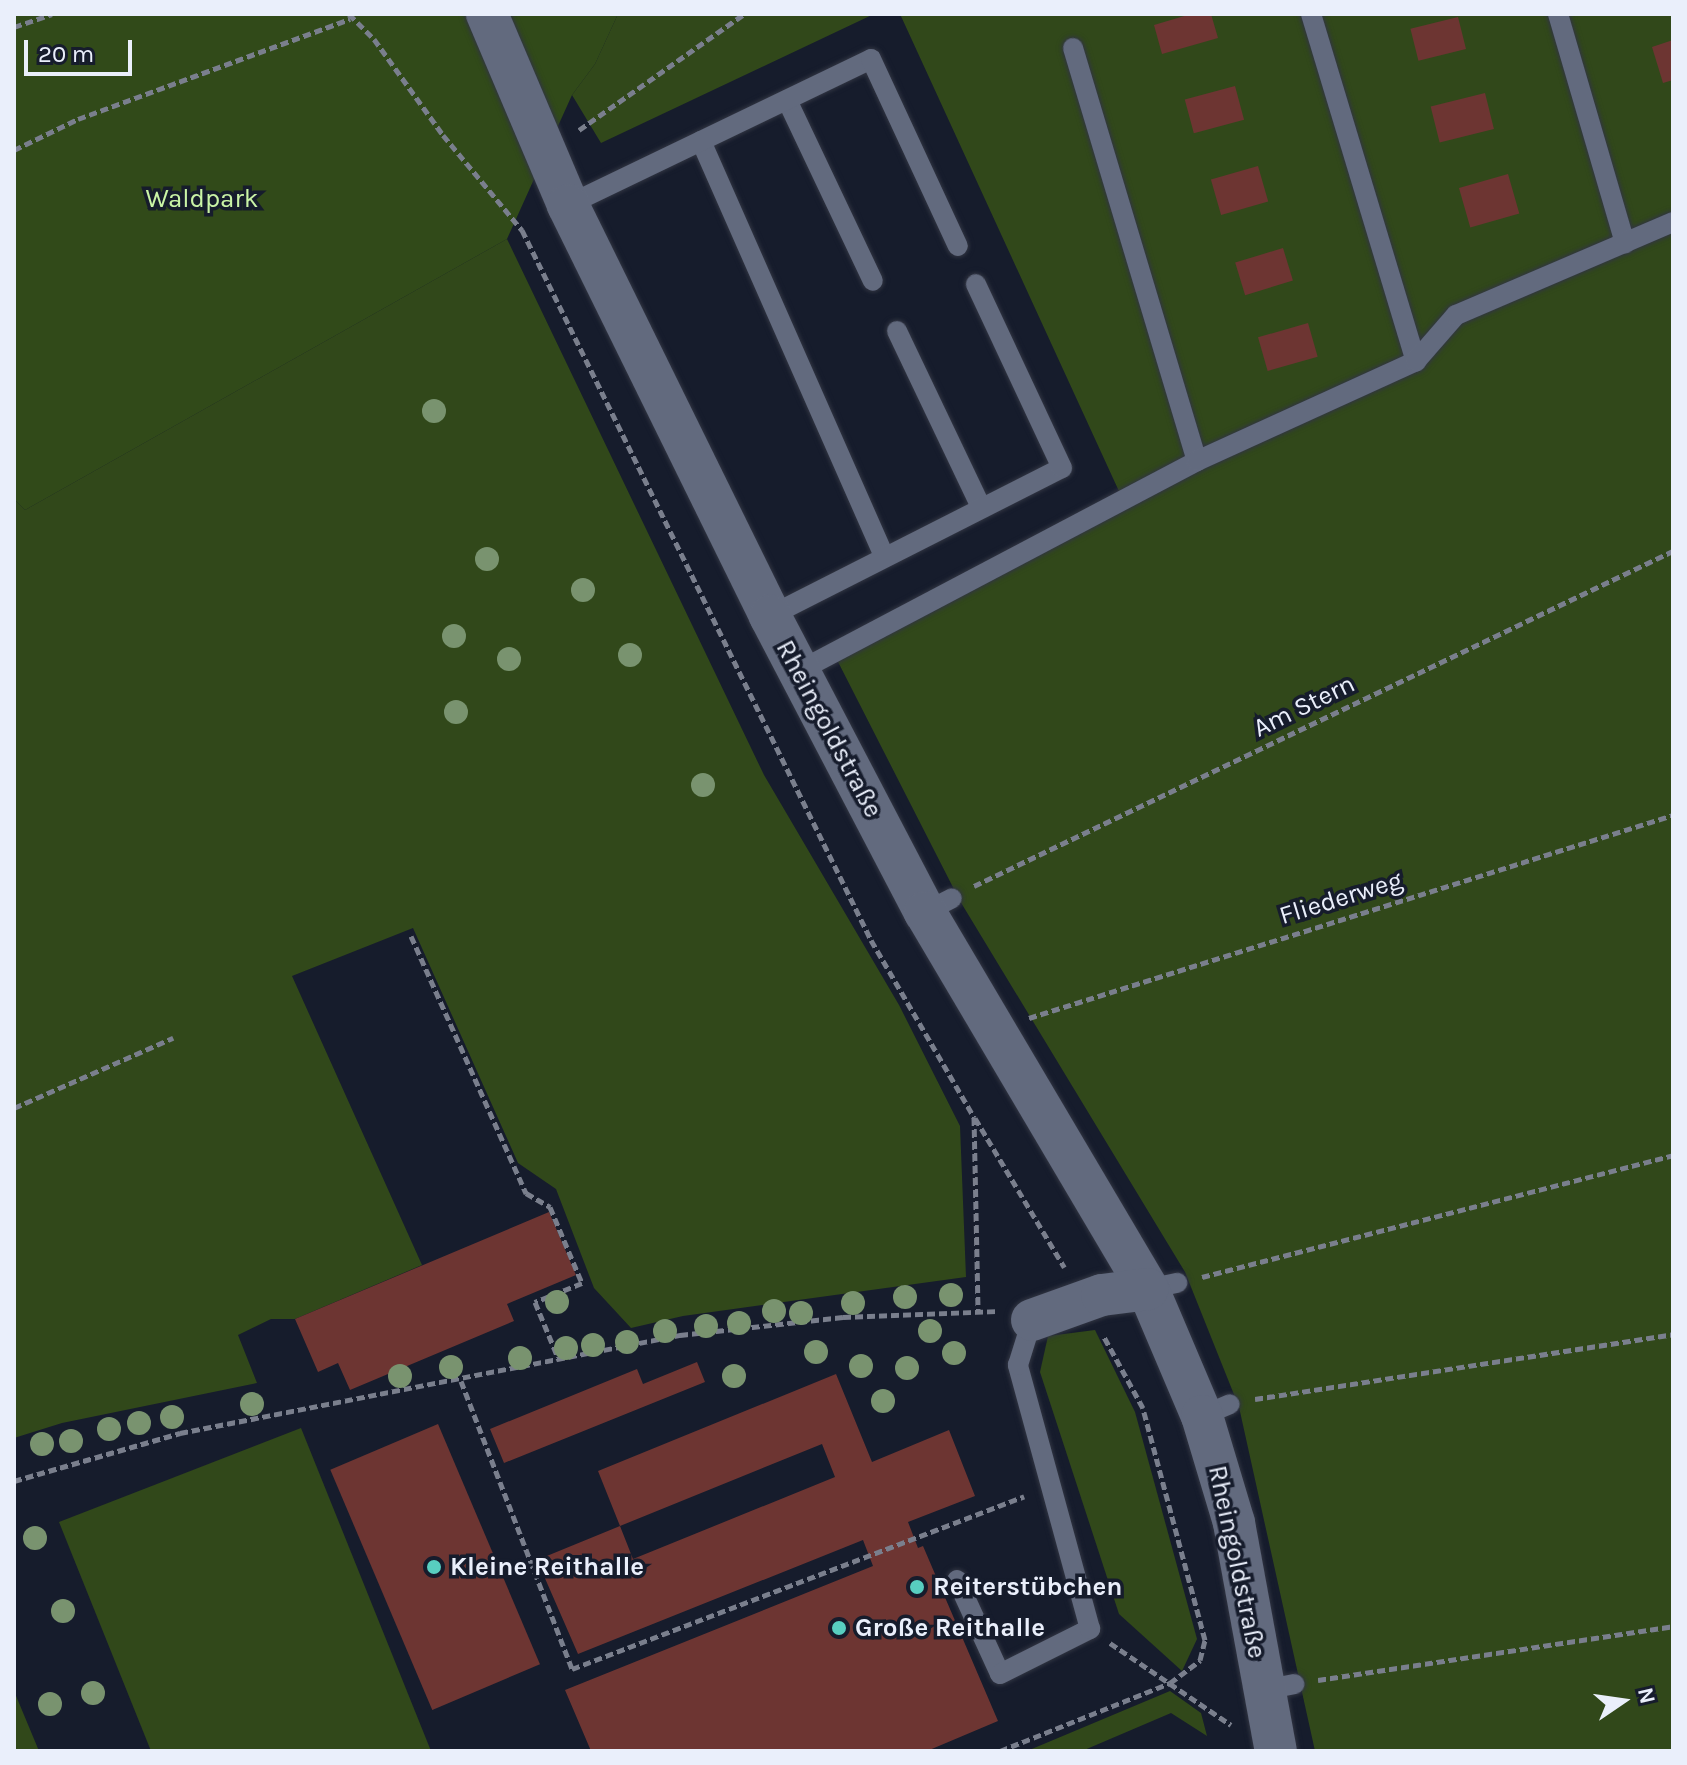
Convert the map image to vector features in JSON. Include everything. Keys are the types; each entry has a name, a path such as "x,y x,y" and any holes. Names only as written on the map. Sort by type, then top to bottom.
{"street":[{"path":"487,14 543,151"},
{"path":"507,14 543,151"},
{"name":"Rheingoldstraße","path":"543,151 799,671 1162,1286 1216,1410 1234,1523 1279,1687 1259,1742"},
{"path":"1032,1320 1084,1300 1162,1286"}],"lane":[{"path":"1311,14 1416,361"},
{"path":"1558,14 1625,243"},
{"path":"1073,48 1197,461"},
{"path":"568,205 871,59 958,246"},
{"path":"787,100 873,281"},
{"path":"701,141 884,556"},
{"path":"799,671 1197,461 1416,361 1456,315 1673,222"},
{"path":"770,616 1062,468 976,284"},
{"path":"897,331 981,507"},
{"path":"957,1580 1000,1674 1090,1629 1018,1365 1032,1320"}],"path":[{"path":"14,27 52,14"},
{"path":"543,151 744,14"},
{"path":"14,150 78,119 349,16 374,39 443,135 522,230 757,716 871,940 1084,1300 1143,1408 1205,1640 1200,1660 1170,1683 1000,1751"},
{"path":"522,230 529,225"},
{"name":"Am Stern","path":"939,905 1673,551"},
{"name":"Fliederweg","path":"1009,1028 1673,815"},
{"path":"411,936 526,1193 550,1207 582,1283 535,1302 559,1360"},
{"path":"14,1108 173,1038"},
{"path":"974,1117 978,1311"},
{"path":"1162,1286 1673,1155"},
{"path":"14,1481 180,1433 461,1381 680,1335 843,1317 978,1311 1013,1312 1032,1320"},
{"path":"1216,1410 1673,1334"},
{"path":"461,1381 572,1669 1051,1486"},
{"path":"1279,1687 1673,1626"},
{"path":"1090,1629 1259,1742"}],"green space":[{"name":"Waldpark","path":"14,14 618,14 595,64 572,95 507,239 25,510 14,499"},
{"path":"618,14 874,14 601,143 572,95 595,64"},
{"path":"900,14 1673,14 1673,1751 1315,1751 1239,1407 1185,1272 960,901 833,652 1123,500"},
{"path":"507,239 764,775 899,1005 960,1126 966,1277 683,1316 631,1328 594,1288 556,1189 518,1163 413,928 292,976 422,1265 295,1319 271,1319 238,1335 257,1383 62,1423 14,1438 14,499 25,510"},
{"path":"1095,1330 1135,1412 1197,1639 1182,1671 1119,1614 1040,1372 1048,1336"},
{"path":"301,1428 431,1751 151,1751 59,1522"},
{"path":"14,1691 39,1751 14,1751"},
{"path":"1170,1691 1201,1713 1207,1736 1171,1713 1082,1751 1027,1751"}],"building":[{"path":"1191,14 1211,14 1218,38 1162,54 1154,25"},
{"path":"1458,17 1466,49 1418,61 1410,29"},
{"path":"1673,40 1673,80 1663,83 1652,47"},
{"path":"1235,86 1244,120 1194,133 1185,99"},
{"path":"1485,93 1494,129 1440,142 1431,107"},
{"path":"1258,166 1268,202 1221,215 1211,180"},
{"path":"1508,174 1519,213 1470,227 1459,188"},
{"path":"1283,248 1293,281 1245,295 1235,263"},
{"path":"1308,323 1318,357 1268,371 1258,337"},
{"path":"549,1212 576,1275 507,1304 514,1321 350,1390 338,1363 318,1372 295,1319"},
{"path":"697,1362 705,1382 504,1463 490,1429 637,1369 643,1384"},
{"path":"836,1374 872,1462 949,1430 975,1496 908,1522 918,1548 923,1546 998,1721 927,1751 591,1751 565,1690 873,1566 863,1540 578,1654 537,1560 620,1526 598,1471","holes":["822,1444 835,1477 633,1559 620,1526"]},
{"name":"Kleine Reithalle","path":"438,1424 540,1664 432,1710 330,1470"}],"place":[{"name":"Kleine Reithalle","path":"434,1567"},
{"name":"Reiterstübchen","path":"917,1587"},
{"name":"Große Reithalle","path":"839,1628"}]}
